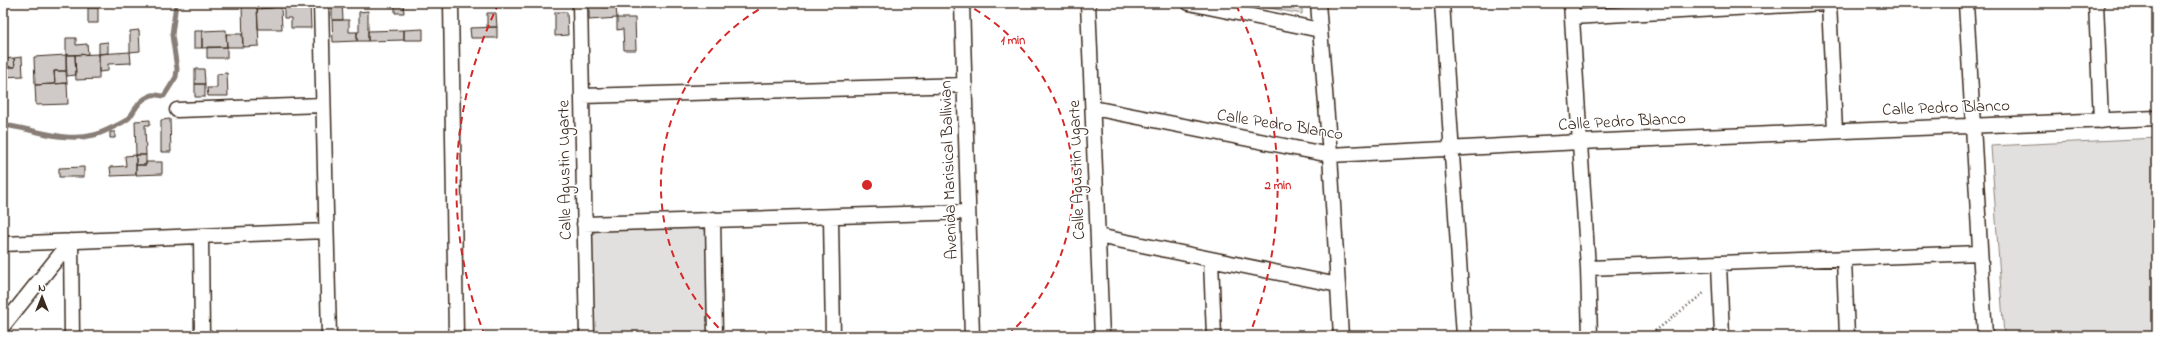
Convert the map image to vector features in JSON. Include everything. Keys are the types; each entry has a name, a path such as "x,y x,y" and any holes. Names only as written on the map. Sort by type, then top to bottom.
{"street":[{"path":"321,3 329,336"},
{"path":"451,3 456,336"},
{"name":"Calle Agustin Ugarte","path":"580,3 584,224 588,336"},
{"name":"Avenida Marisical Ballivian","path":"962,3 972,336"},
{"name":"Calle Agustin Ugarte","path":"1088,3 1102,336"},
{"path":"1189,3 1205,5 1320,30"},
{"path":"1318,3 1330,155 1340,336"},
{"path":"1442,3 1464,336"},
{"path":"1590,336 1588,268 1572,10 1825,3"},
{"path":"1829,3 1835,131"},
{"path":"1966,3 1979,253 1985,336"},
{"path":"2096,3 2101,121"},
{"path":"582,96 964,85"},
{"path":"177,110 323,105"},
{"name":"Calle Pedro Blanco","path":"1093,108 1330,155 1451,150 1580,142 2157,118"},
{"path":"584,224 831,218 968,212"},
{"path":"831,218 833,336"},
{"path":"713,220 715,336"},
{"path":"3,244 326,231"},
{"path":"201,236 202,336"},
{"path":"1098,236 1338,285"},
{"path":"3,326 71,241"},
{"path":"71,241 72,336"},
{"path":"1588,268 1979,253"},
{"path":"1844,259 1847,336"},
{"path":"1211,260 1214,336"},
{"path":"1719,264 1722,336"}],"path":[{"path":"1649,336 1720,281"}],"shaded area":[{"path":"1242,3 1302,3 1302,14"},
{"path":"2157,138 2157,336 2004,336 1991,146"},
{"path":"701,227 706,232 708,335 595,336 591,237 596,231"}],"building":[{"path":"242,3 257,3 259,46 243,47"},
{"path":"257,3 281,3 281,7 257,9"},
{"path":"284,3 310,3 311,28 291,28 291,18 284,18"},
{"path":"332,3 342,3 343,20 332,20"},
{"path":"395,3 403,3 404,13 395,13"},
{"path":"589,3 602,3 602,7 616,7 617,18 589,20"},
{"path":"602,3 634,3 634,6 602,7"},
{"path":"281,7 282,29 258,29 257,9"},
{"path":"88,8 98,8 98,23 88,23"},
{"path":"368,11 368,41 357,41 357,32 359,32 359,12"},
{"path":"555,12 567,12 568,35 555,36"},
{"path":"487,13 496,13 497,27 487,27"},
{"path":"617,18 635,18 636,50 624,50 623,29 617,30"},
{"path":"332,20 349,20 349,32 357,32 357,41 333,42"},
{"path":"497,27 497,38 471,38 470,28"},
{"path":"423,29 423,40 404,40 404,30"},
{"path":"139,30 140,51 130,52 130,31"},
{"path":"226,30 227,47 202,48 202,31"},
{"path":"404,30 404,40 368,41 368,31"},
{"path":"194,31 202,31 202,48 194,48"},
{"path":"226,34 242,34 243,47 227,47"},
{"path":"66,38 76,38 76,45 87,44 88,54 66,55"},
{"path":"108,42 108,53 99,54 99,43"},
{"path":"207,47 227,47 227,58 207,58"},
{"path":"130,52 131,63 108,64 108,71 99,72 99,54"},
{"path":"99,54 99,79 76,80 75,55"},
{"path":"66,55 75,55 76,75 67,76"},
{"path":"66,55 66,71 54,71 55,84 35,85 34,57"},
{"path":"22,57 23,76 3,77 3,67 15,67 14,58"},
{"path":"14,58 15,67 3,67 3,59"},
{"path":"195,69 204,69 205,84 195,84"},
{"path":"54,71 66,71 67,83 55,84"},
{"path":"227,73 228,96 208,96 207,88 217,88 217,74"},
{"path":"67,83 68,104 36,105 35,85"},
{"path":"195,84 205,84 205,97 195,97"},
{"path":"170,119 171,152 161,152 161,120"},
{"path":"150,120 150,125 145,125 146,155 136,155 135,121"},
{"path":"110,132 115,132 115,138 110,138"},
{"path":"136,155 146,155 146,165 136,165"},
{"path":"136,155 136,175 111,176 110,167 126,166 125,156"},
{"path":"146,162 162,162 162,174 136,175 136,165 146,165"},
{"path":"84,167 84,177 59,177 59,168"}],"waterway":[{"path":"3,125 59,136 82,137 94,135 127,120 138,105 147,97 154,95 164,96 176,77 177,69 172,35 176,3"}]}
